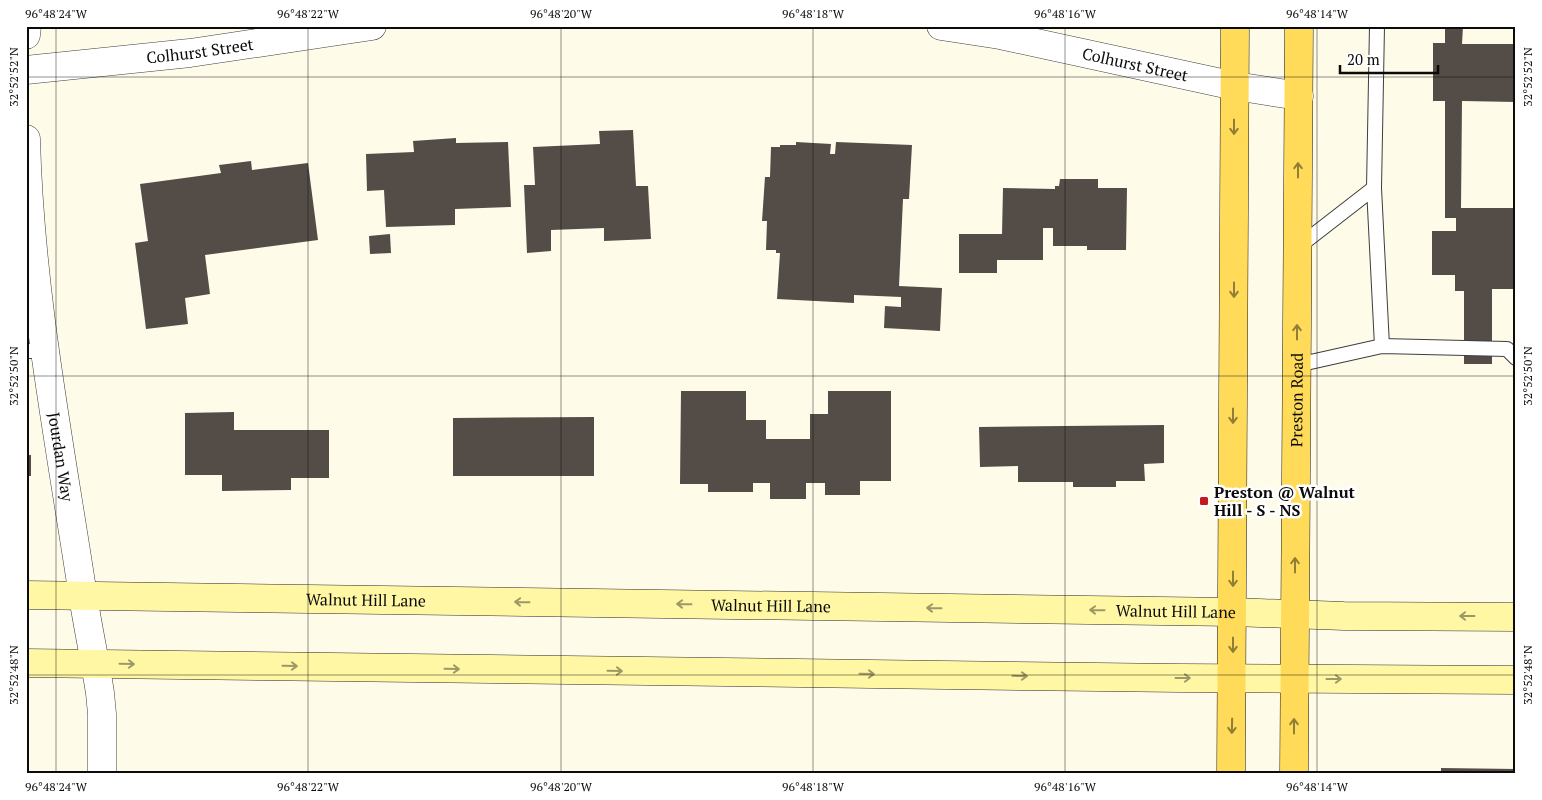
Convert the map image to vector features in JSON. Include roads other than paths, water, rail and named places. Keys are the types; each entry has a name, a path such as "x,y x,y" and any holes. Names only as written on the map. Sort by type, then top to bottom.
{"main road":[{"path":"1231,774 1235,26"},
{"name":"Preston Road","path":"1294,774 1299,26"},
{"name":"Walnut Hill Lane","path":"26,595 1233,612 1344,616 1516,617"},
{"path":"26,663 1232,679 1516,680"}],"street":[{"path":"26,35 27,26"},
{"name":"Colhurst Street","path":"26,70 190,53 372,26"},
{"name":"Colhurst Street","path":"941,26 1000,35 1234,86 1299,96"},
{"name":"Jourdan Way","path":"26,139 33,259 35,351 96,664 102,714 102,774"}],"lane":[{"path":"1377,26 1374,188 1382,346"},
{"path":"1298,247 1374,188"},
{"path":"1297,366 1382,346 1507,349 1516,358"}],"place":[{"name":"Preston @ Walnut Hill - S - NS","path":"1204,501"}]}
